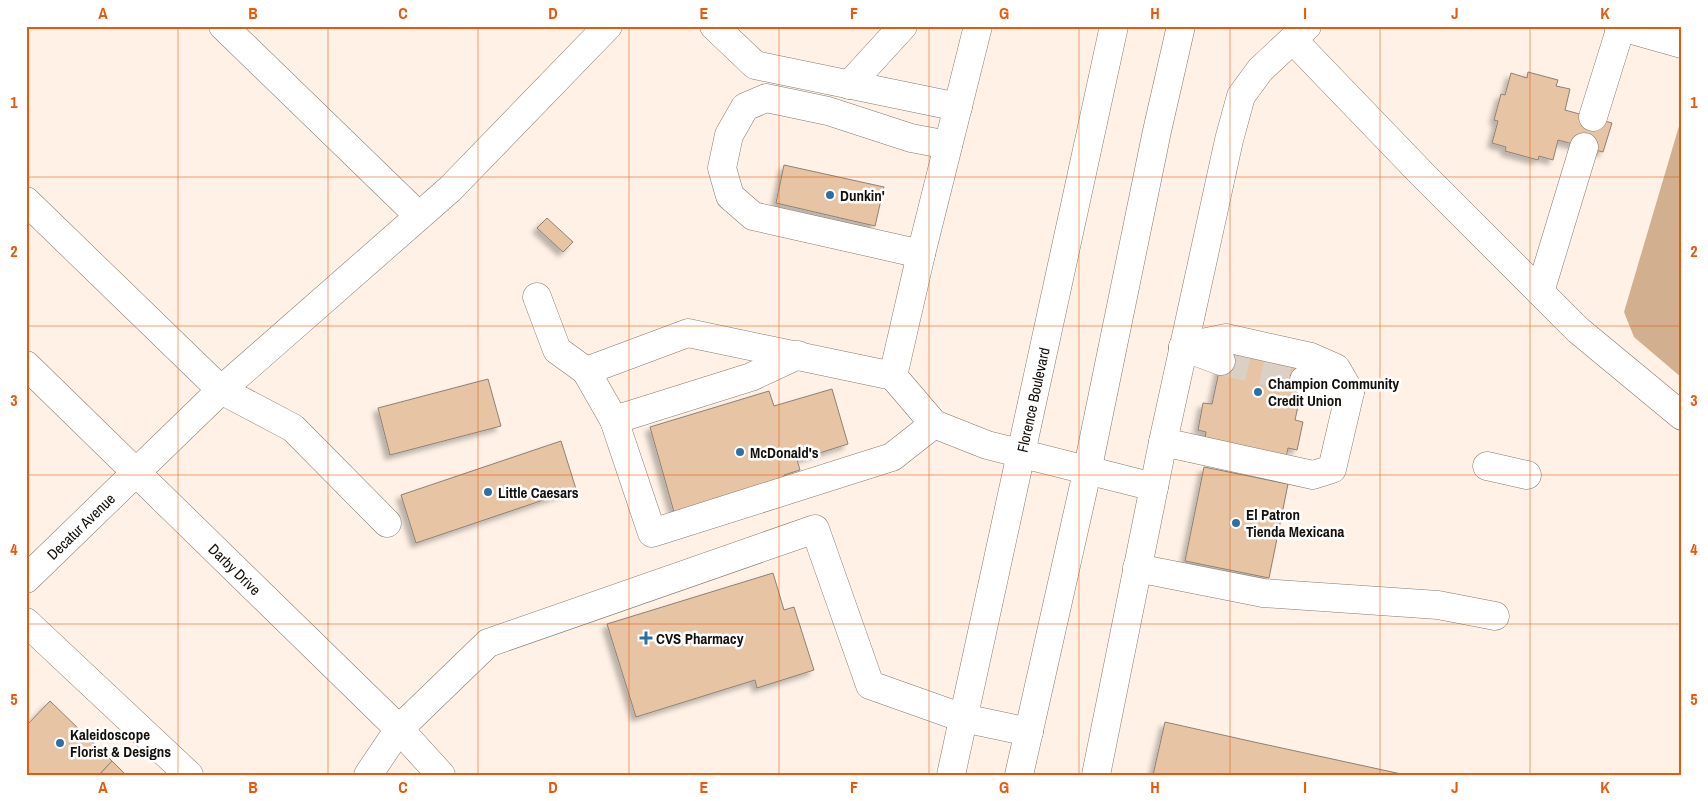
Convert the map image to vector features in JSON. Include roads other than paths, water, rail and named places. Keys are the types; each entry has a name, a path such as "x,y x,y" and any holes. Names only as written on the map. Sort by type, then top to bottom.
{"main road":[{"path":"223,26 419,216"},
{"name":"Decatur Avenue","path":"30,567 136,474 222,390 450,189 608,26"},
{"path":"714,26 755,65 958,107"},
{"path":"849,85 903,26"},
{"path":"893,376 921,254 978,26"},
{"name":"Florence Boulevard","path":"951,775 1114,26"},
{"path":"1020,775 1087,472 1157,131 1181,26"},
{"path":"1593,117 1620,27 1682,44"},
{"path":"1096,775 1213,205 1241,96 1260,70 1300,33 1422,174 1578,330 1682,416"},
{"path":"921,254 754,216 730,196 722,168 729,135 745,108 766,98 828,111 911,138 948,145"},
{"path":"1540,292 1584,147"},
{"path":"26,201 222,390 292,428 387,523"},
{"path":"537,297 556,350 586,371 614,420 652,533 892,457 934,424"},
{"path":"586,371 688,333 798,355 893,376 934,424 986,445 1087,472 1154,487"},
{"path":"1163,442 1313,476 1332,469 1350,392 1336,368 1311,357 1226,338 1183,347"},
{"path":"1183,347 1221,361"},
{"path":"614,420 751,376 798,355"},
{"name":"Darby Drive","path":"26,365 399,730 441,775"},
{"path":"1304,380 1350,392"},
{"path":"1487,466 1527,475"},
{"path":"368,775 399,730 488,643 815,529 870,685 963,718 1029,732"},
{"path":"1138,568 1263,593 1438,605 1495,616"},
{"path":"26,622 189,775"}],"tunnel":[{"path":"1221,361 1304,380"}],"place":[{"name":"Dunkin'","path":"830,195"},
{"name":"Champion Community Credit Union","path":"1258,392"},
{"name":"McDonald's","path":"740,452"},
{"name":"Little Caesars","path":"488,492"},
{"name":"El Patron Tienda Mexicana","path":"1236,523"},
{"name":"CVS Pharmacy","path":"646,638"},
{"name":"Kaleidoscope Florist & Designs","path":"60,743"}]}
